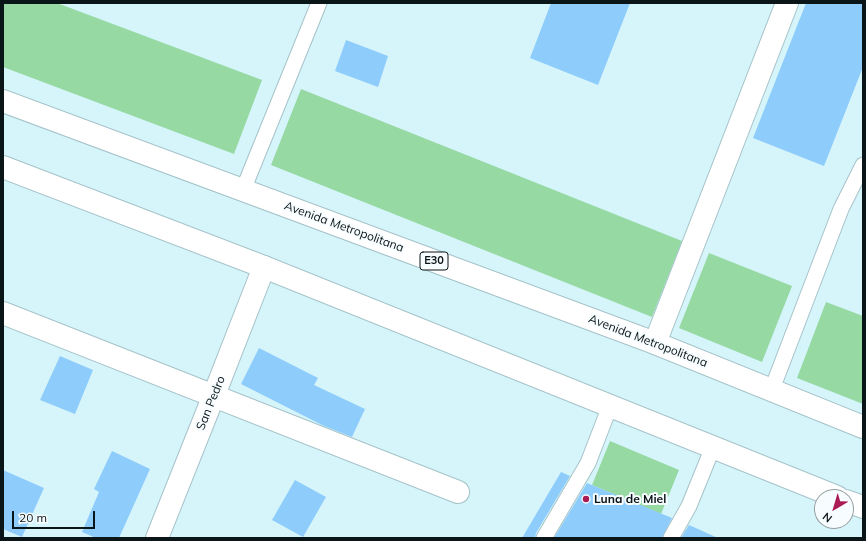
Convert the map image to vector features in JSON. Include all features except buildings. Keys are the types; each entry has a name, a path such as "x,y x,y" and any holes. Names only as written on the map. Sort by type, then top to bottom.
{"main road":[{"path":"655,343 786,3"},
{"name":"Avenida Metropolitana","path":"3,101 655,343 863,427"},
{"path":"3,167 264,267 817,489"},
{"name":"San Pedro","path":"157,538 264,267"},
{"path":"3,313 458,492"}],"lane":[{"path":"243,190 319,3"},
{"path":"772,389 841,209 863,165"},
{"path":"544,538 588,463 610,406"},
{"path":"671,538 689,506 713,447"}],"green space":[{"path":"3,3 57,3 262,80 234,154 3,67"},
{"path":"301,89 682,241 652,317 271,165"},
{"path":"709,253 792,286 762,362 679,328"},
{"path":"826,302 863,316 863,404 797,378"},
{"path":"610,441 679,470 661,514 592,485"}],"place":[{"name":"Luna de Miel","path":"586,499"}]}
